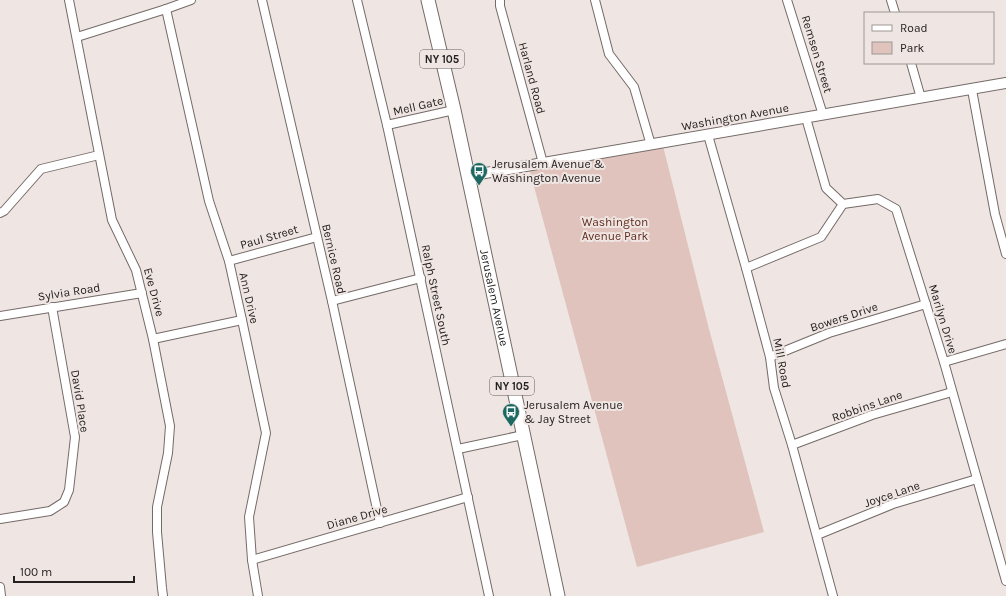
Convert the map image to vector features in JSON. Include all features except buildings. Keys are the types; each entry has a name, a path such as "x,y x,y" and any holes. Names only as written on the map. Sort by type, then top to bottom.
{"main road":[{"name":"Jerusalem Avenue","path":"428,0 454,110 558,596"}],"street":[{"name":"Eve Drive","path":"70,0 112,220 136,270 153,339 170,426 168,453 157,507 157,532 163,596"},
{"path":"77,37 191,0"},
{"name":"Bernice Road","path":"262,0 332,301 380,523"},
{"name":"Ralph Street South","path":"357,0 421,278 489,596"},
{"name":"Harland Road","path":"500,0 500,6 543,163"},
{"path":"595,0 609,54 634,87 650,145"},
{"name":"Remsen Street","path":"787,0 823,115"},
{"path":"892,0 895,12"},
{"name":"Ann Drive","path":"166,9 209,201 229,261 266,433 249,517 252,560 258,596"},
{"path":"911,64 921,98"},
{"name":"Washington Avenue","path":"468,176 1006,84"},
{"path":"972,90 994,214 1006,254"},
{"name":"Mell Gate","path":"387,125 454,110"},
{"path":"746,268 821,237 843,204 826,188 806,118"},
{"name":"Mill Road","path":"708,135 770,357 774,388 792,445 833,596"},
{"path":"0,214 41,169 99,155"},
{"name":"Marilyn Drive","path":"843,204 878,200 896,209 944,362 1006,581"},
{"name":"Paul Street","path":"229,261 317,236"},
{"path":"332,301 421,278"},
{"name":"Sylvia Road","path":"0,316 142,293"},
{"name":"Bowers Drive","path":"770,357 829,333 926,304"},
{"name":"David Place","path":"0,520 50,511 64,502 69,490 75,437 52,307"},
{"path":"153,339 242,320"},
{"path":"944,362 1006,344"},
{"name":"Robbins Lane","path":"792,445 872,415 952,392"},
{"path":"458,449 523,435"},
{"name":"Joyce Lane","path":"817,535 893,504 977,480"},
{"name":"Diane Drive","path":"252,560 468,497"},
{"path":"0,587 1,596"}],"green space":[{"name":"Washington Avenue Park","path":"663,146 709,329 764,532 637,567 529,168"}],"place":[{"name":"Jerusalem Avenue & Washington Avenue","path":"479,186"},
{"name":"Jerusalem Avenue & Jay Street","path":"511,427"}]}
